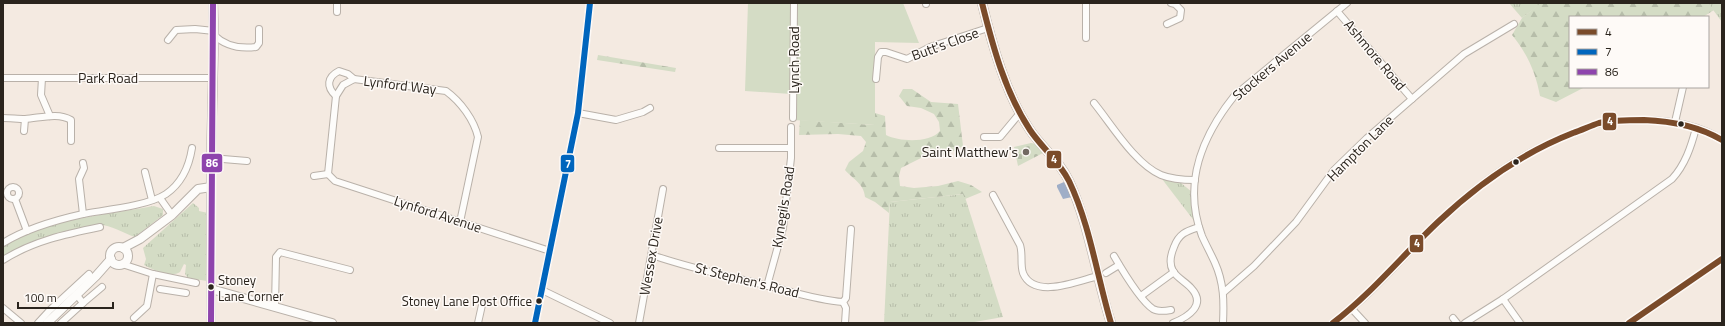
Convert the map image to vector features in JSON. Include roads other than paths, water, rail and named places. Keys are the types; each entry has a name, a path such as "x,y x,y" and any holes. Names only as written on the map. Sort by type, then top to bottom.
{"main road":[{"path":"211,323 213,3"},
{"path":"982,3 988,28 1001,68 1020,113 1030,130 1063,170 1069,180 1102,274 1111,323"}],"street":[{"path":"336,12 337,3"},
{"path":"535,323 578,113 590,3"},
{"name":"Lynch Road","path":"794,3 794,118"},
{"path":"1086,3 1086,38"},
{"path":"1168,24 1180,18 1181,10 1175,4 1171,3"},
{"name":"Stockers Avenue","path":"1223,323 1224,292 1216,264 1199,227 1195,210 1194,180 1204,142 1224,109 1235,95 1347,3"},
{"name":"Ashmore Road","path":"1338,11 1412,99"},
{"name":"Hampton Lane","path":"1224,292 1254,266 1296,222 1334,170 1367,138 1464,54 1514,24"},
{"name":"Butt's Close","path":"876,79 878,57 881,52 886,52 907,59 930,48 988,28"},
{"path":"168,40 176,30 195,29 214,33 218,39 232,47 256,47 260,43 259,29"},
{"name":"Lynford Way","path":"336,96 329,88 328,81 330,77 339,71 348,74 354,80"},
{"name":"Park Road","path":"3,78 213,78"},
{"path":"42,78 40,95 50,116"},
{"name":"Lynford Way","path":"328,174 336,96 344,85 354,80 446,91 453,96 464,111 476,130 478,138 460,222"},
{"path":"1675,122 1683,88"},
{"path":"1094,103 1132,150 1150,168 1167,177 1194,180"},
{"path":"578,113 616,120 643,112 650,108"},
{"path":"984,137 1000,137 1020,113"},
{"path":"3,118 25,119 50,116 66,117 71,120 71,142"},
{"path":"24,131 25,119"},
{"path":"1333,323 1369,294 1442,218 1493,176 1562,136 1601,123 1625,120 1675,122 1696,128 1722,140"},
{"name":"Kynegils Road","path":"767,286 783,228 791,158 790,127"},
{"path":"1465,323 1503,299 1672,179 1680,170 1690,148 1696,128"},
{"path":"3,243 41,225 83,214 119,208 160,198 173,188 184,175 190,161 192,148"},
{"path":"719,148 790,148"},
{"path":"211,158 247,161"},
{"path":"83,163 84,168 79,180 83,214"},
{"path":"145,172 152,200"},
{"path":"314,176 328,174"},
{"name":"Lynford Avenue","path":"328,174 335,181 550,251"},
{"path":"15,198 10,198 7,194 9,189 14,187 18,181"},
{"path":"14,187 18,190 19,194 15,198"},
{"path":"38,323 50,310 93,275 121,258 140,239 172,215 198,189 211,187"},
{"name":"Wessex Drive","path":"639,323 663,189"},
{"path":"992,195 1020,245 1022,252 1023,272 1031,282 1040,287 1049,288 1102,274 1119,265"},
{"path":"15,198 27,231"},
{"path":"160,198 172,215"},
{"path":"3,260 18,251 57,236 100,227"},
{"path":"1173,323 1186,318 1192,313 1196,306 1197,297 1192,288 1174,272 1171,265 1171,258 1178,238 1185,231 1199,227"},
{"path":"851,229 846,298 843,302 846,308 845,323 853,323"},
{"path":"275,306 276,257 280,252 350,270"},
{"name":"St Stephen's Road","path":"652,255 672,262 767,286 831,301 843,302"},
{"path":"1114,256 1141,296 1153,309 1162,311 1171,310"},
{"path":"121,258 140,269 153,274 196,283"},
{"path":"1629,323 1722,259"},
{"path":"1141,296 1174,272"},
{"path":"134,318 147,306 153,274"},
{"path":"47,323 93,275"},
{"path":"172,291 174,279"},
{"path":"61,323 102,287"},
{"path":"160,289 186,293"},
{"path":"211,289 332,323"},
{"path":"542,290 610,323"},
{"path":"76,294 83,303"},
{"path":"1503,299 1520,323"},
{"path":"478,323 482,305"},
{"path":"3,308 21,323"},
{"path":"1352,309 1365,323"}],"water":[{"path":"1064,182 1072,197 1063,199 1057,185"}],"place":[{"name":"Saint Matthew's","path":"1026,152"},
{"name":"Stoney Lane Corner","path":"211,287"},
{"name":"Stoney Lane Post Office","path":"539,301"}]}
